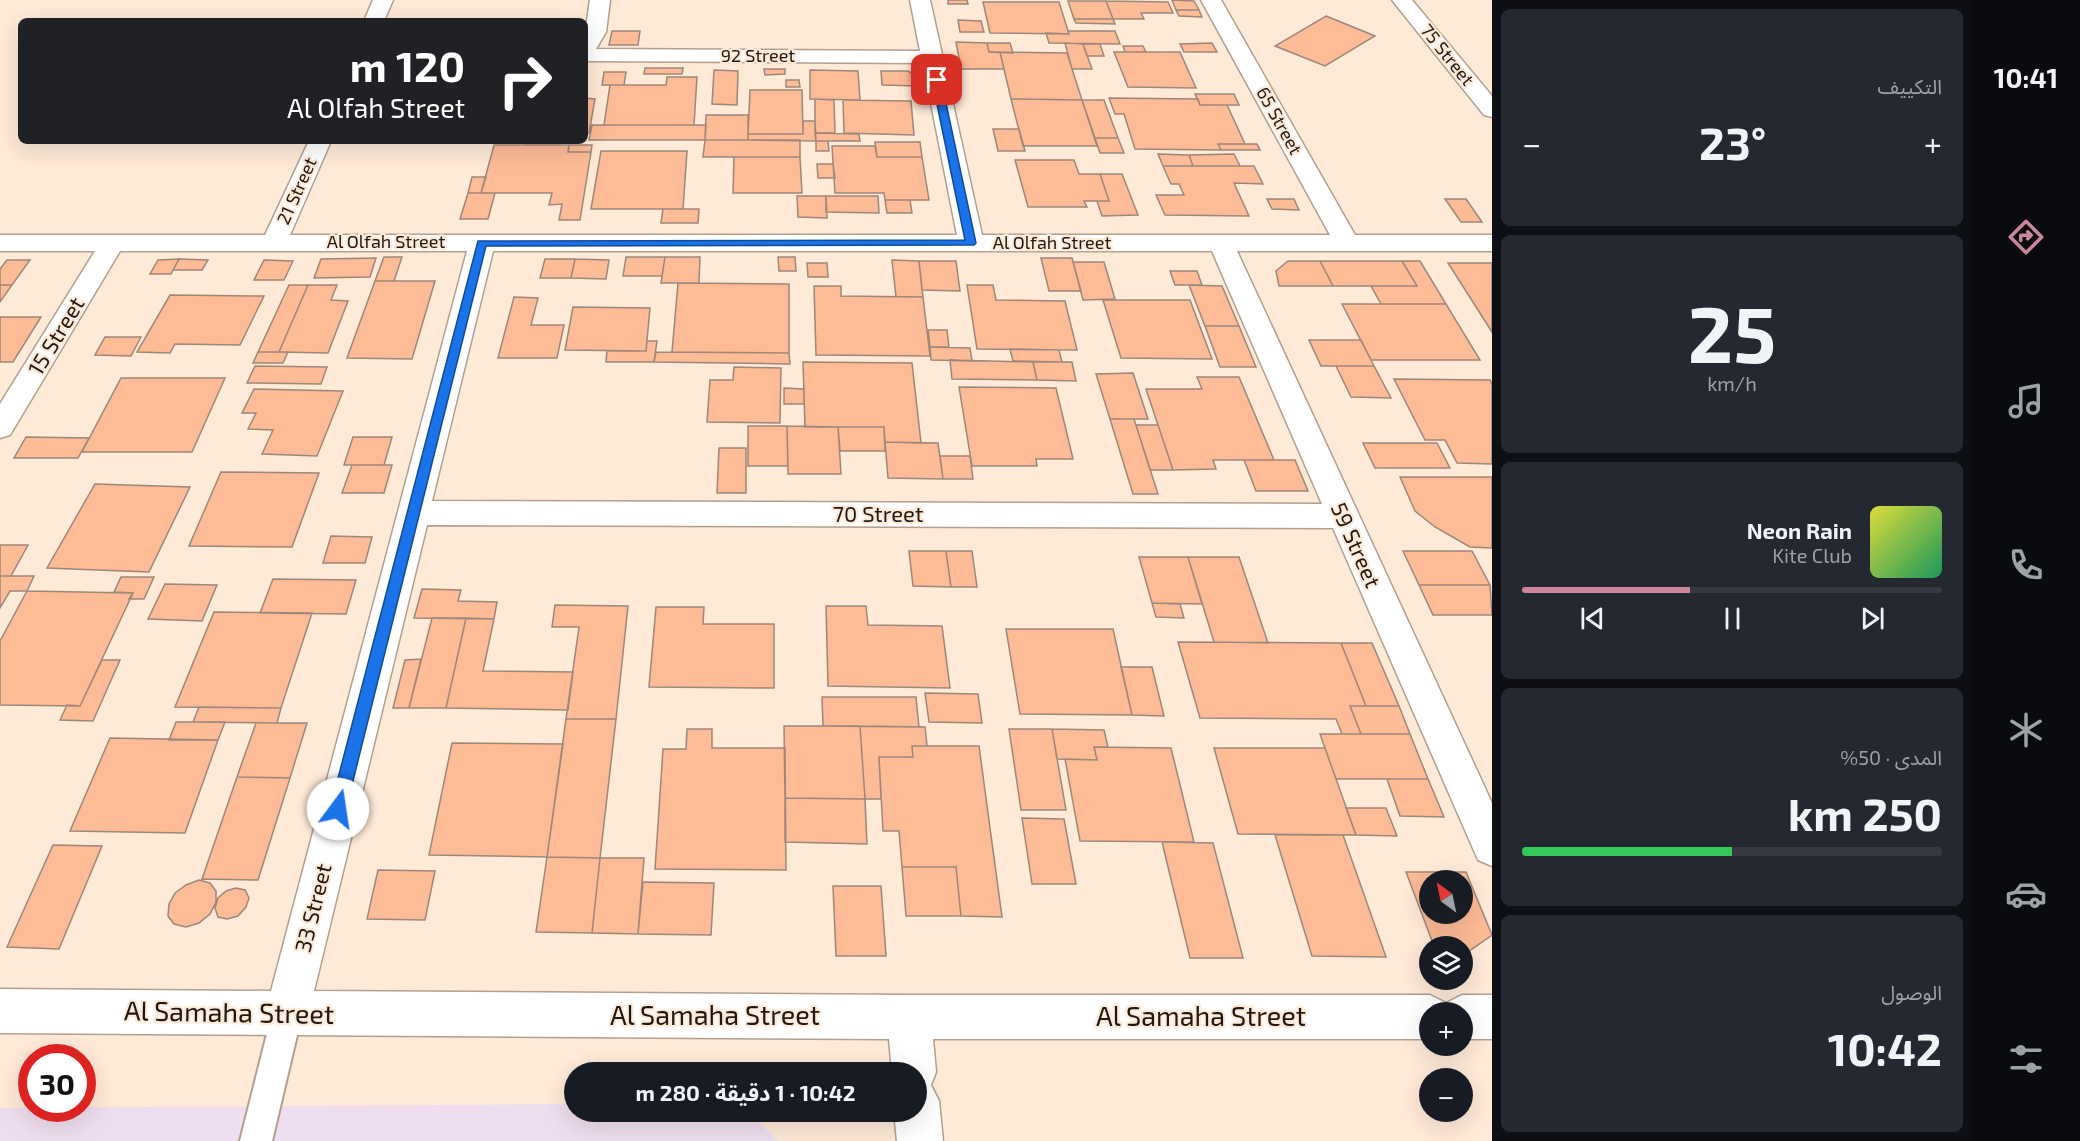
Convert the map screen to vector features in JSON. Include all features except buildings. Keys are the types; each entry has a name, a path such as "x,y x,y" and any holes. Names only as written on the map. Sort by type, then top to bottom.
{"street":[{"path":"375,18 383,0"},
{"path":"588,45 594,39 600,0"},
{"path":"920,0 971,243"},
{"name":"65 Street","path":"1211,0 1347,243"},
{"name":"75 Street","path":"1402,0 1492,110"},
{"name":"92 Street","path":"588,55 932,57"},
{"name":"21 Street","path":"275,242 319,144"},
{"name":"Al Olfah Street","path":"0,243 1492,243"},
{"name":"15 Street","path":"0,428 112,243"},
{"name":"33 Street","path":"286,1014 482,243"},
{"name":"59 Street","path":"1221,243 1492,847"},
{"name":"70 Street","path":"413,513 1343,516"},
{"name":"Al Samaha Street","path":"0,1011 909,1017 1419,1017"},
{"path":"909,1017 913,1062"},
{"path":"1473,1017 1492,1017"},
{"path":"918,1122 920,1141"}],"lane":[{"path":"256,1141 286,1014"}],"shaded area":[{"path":"564,1104 564,1122 759,1122 778,1141 0,1141 0,1108 18,1108 18,1122 96,1122 96,1107"}],"route":[{"path":"338,809 482,243 971,243 937,80"}]}
